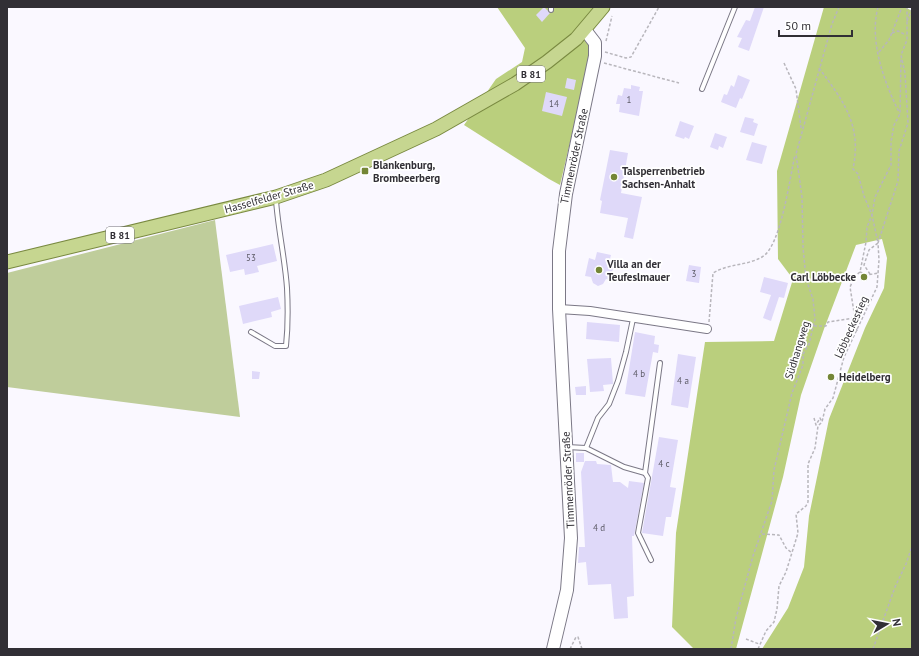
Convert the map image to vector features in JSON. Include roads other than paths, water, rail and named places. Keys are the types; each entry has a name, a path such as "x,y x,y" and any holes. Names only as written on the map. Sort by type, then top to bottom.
{"main road":[{"name":"Hasselfelder Straße","path":"7,262 276,197 326,180 452,121 530,74 585,30 608,9"},
{"name":"Timmenröder Straße","path":"553,649 563,612 571,556 558,271 562,219 570,169 598,62 595,43 585,30"}],"street":[{"path":"559,309 590,311 633,319 707,329"}],"lane":[{"path":"702,89 736,7"},
{"path":"251,332 275,346 286,346 288,321 287,286 278,233 276,197"},
{"path":"586,448 598,418 609,404 618,381 633,319"},
{"path":"651,560 638,533 648,478 645,473 660,363"},
{"path":"567,447 586,448 624,467 645,473"}],"place":[{"name":"Blankenburg, Brombeerberg","path":"365,171"},
{"name":"Talsperrenbetrieb Sachsen-Anhalt","path":"614,177"},
{"name":"Villa an der Teufeslmauer","path":"599,270"},
{"name":"Carl Löbbecke","path":"864,277"},
{"name":"Heidelberg","path":"831,377"}]}
